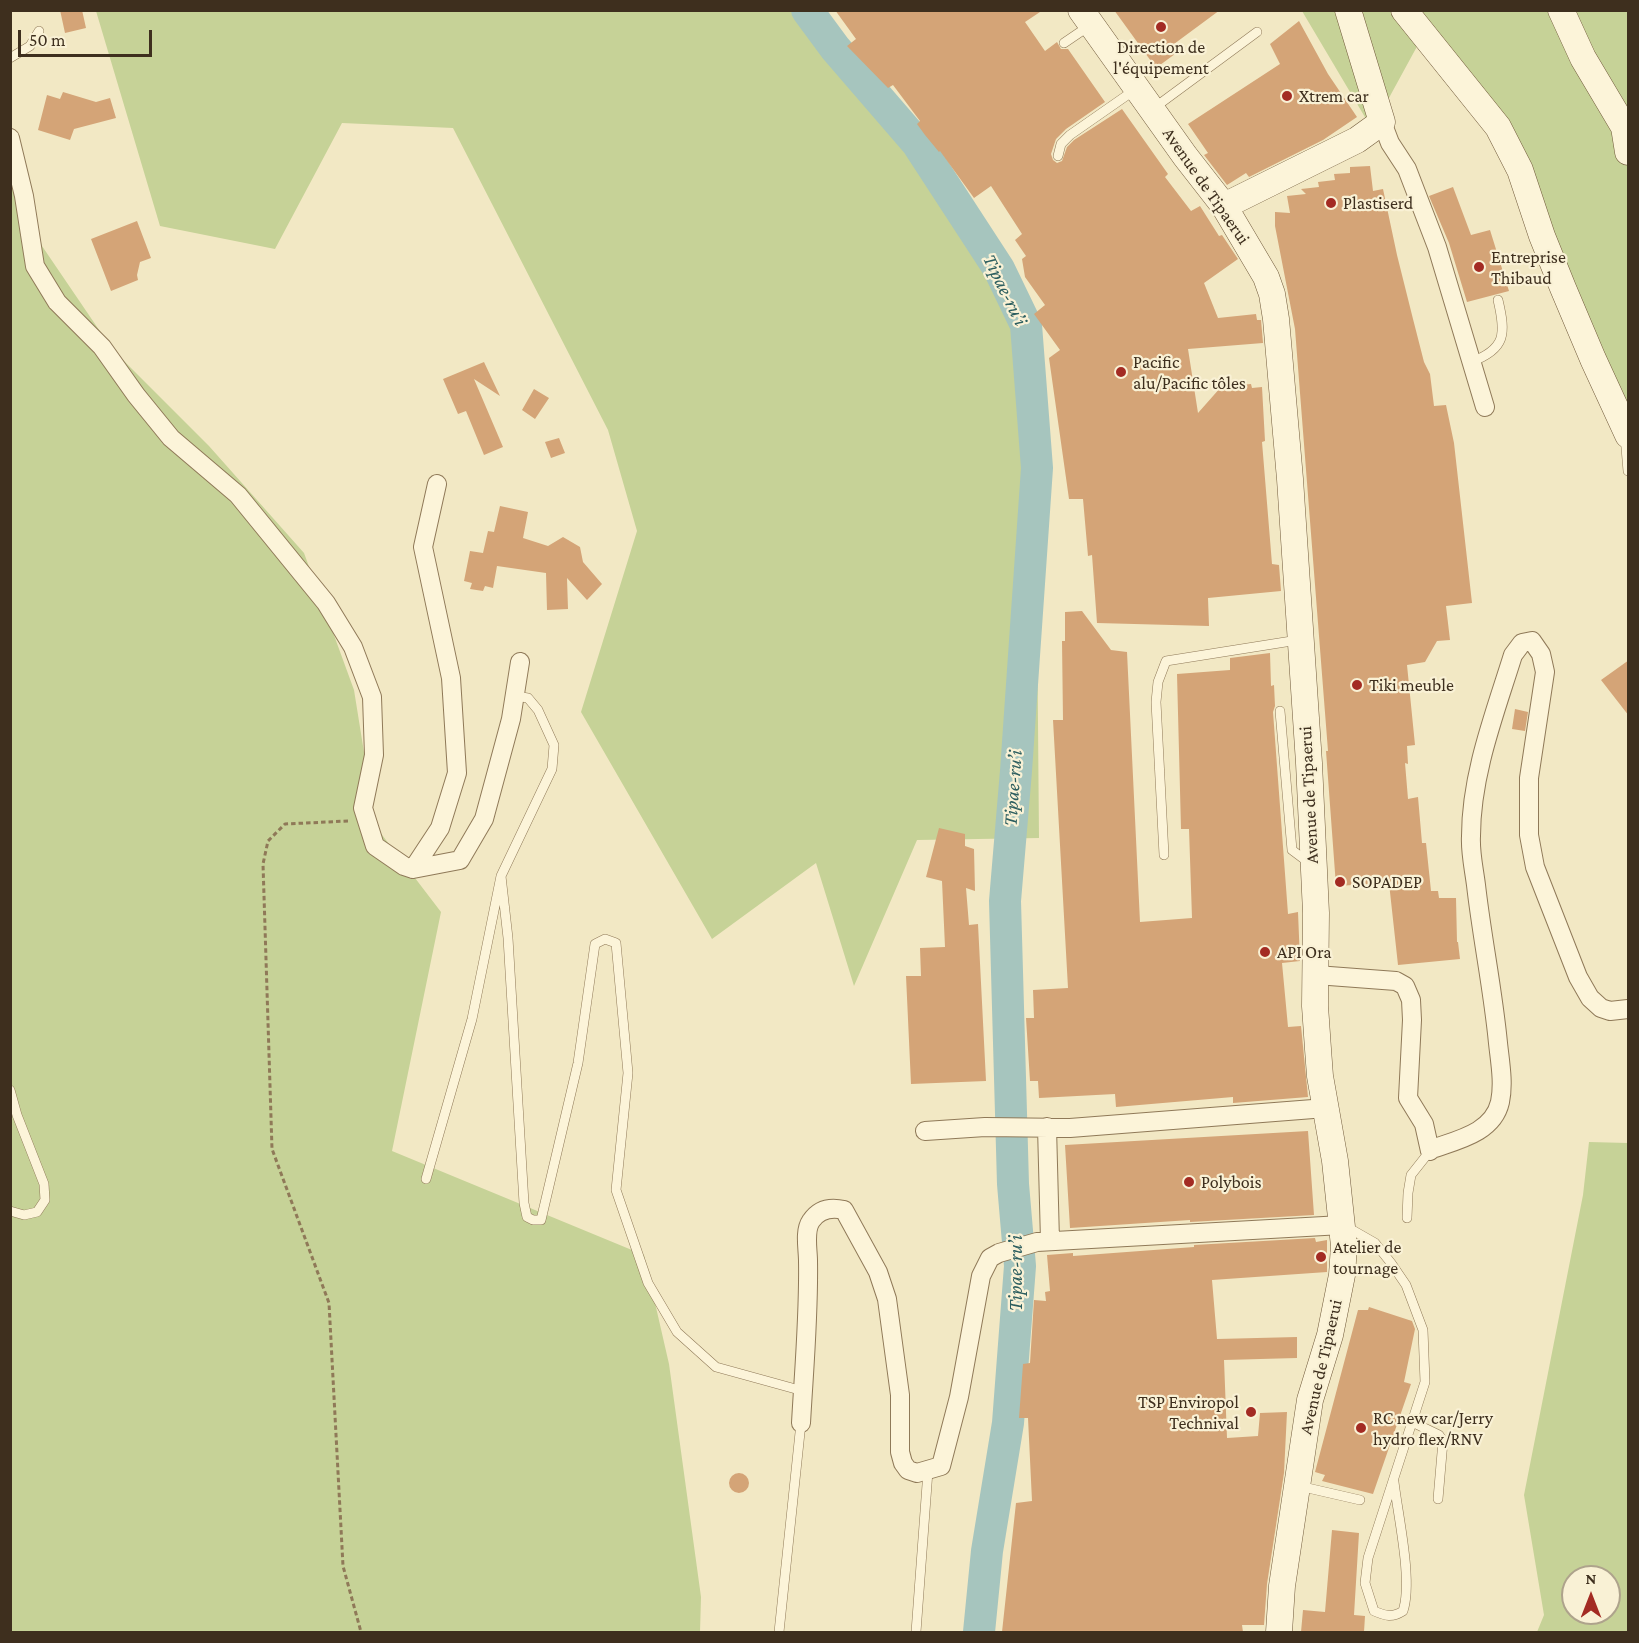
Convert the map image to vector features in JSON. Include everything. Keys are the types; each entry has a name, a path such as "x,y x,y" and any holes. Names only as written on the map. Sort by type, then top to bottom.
{"main road":[{"path":"1224,206 1357,140 1382,122 1348,10"},
{"path":"1404,10 1498,127 1520,170 1542,236 1563,288 1627,431"},
{"path":"1561,10 1583,58 1623,127 1629,152"},
{"name":"Avenue de Tipaerui","path":"1086,18 1185,156 1224,206 1254,255 1272,294 1288,456 1309,763 1316,913 1319,1067 1335,1161 1344,1246 1342,1275 1330,1335 1310,1400 1282,1586 1279,1632"}],"street":[{"path":"1382,122 1390,142 1407,169 1424,211 1485,407"},
{"path":"10,138 24,196 36,266 57,302 102,347 136,395 171,438 238,495 326,603 353,647 372,697 374,755 363,808 375,846 404,866 413,869 460,860 484,819 511,719 520,662"},
{"path":"413,869 440,828 457,772 451,678 423,547 437,484"},
{"path":"1316,975 1396,981 1406,987 1411,1000 1412,1020 1408,1098 1424,1124 1430,1151 1473,1135 1494,1114 1500,1103 1502,1074 1496,1013 1481,933 1470,837 1472,806 1478,770 1513,655 1522,643 1532,641 1541,654 1545,672 1529,778 1529,835 1535,867 1578,977 1590,998 1601,1008 1610,1011 1629,1009"},
{"path":"925,1131 1024,1127 1070,1128 1326,1108"},
{"path":"1044,1241 1047,1127"},
{"path":"801,1423 808,1290 808,1231 818,1213 834,1208 844,1210 878,1272 884,1291 900,1395 900,1452 908,1470 917,1473 940,1466 959,1396 981,1276 990,1258 1014,1248 1044,1241 1342,1225"}],"lane":[{"path":"1064,43 1086,18"},
{"path":"10,58 30,46 39,31"},
{"path":"1058,156 1061,144 1070,135 1144,99 1257,32"},
{"path":"1471,362 1492,352 1499,343 1503,330 1498,300"},
{"path":"1627,431 1629,471"},
{"path":"1164,855 1156,702 1158,682 1166,661 1300,639"},
{"path":"426,1179 472,1019 501,876 552,769 554,745 538,710 528,698 515,696"},
{"path":"1280,711 1292,850 1313,866"},
{"path":"501,876 508,938 524,1203 528,1217 541,1220 578,1063 595,944 605,939 616,943 628,1073 616,1190 648,1283 676,1332 716,1367 803,1391"},
{"path":"10,1090 17,1115 44,1184 45,1200 37,1212 24,1215 10,1211"},
{"path":"1407,1218 1408,1193 1412,1175 1430,1151"},
{"path":"1342,1225 1375,1243 1391,1263 1406,1285 1423,1330 1425,1382 1368,1558 1365,1584 1374,1611 1386,1616 1395,1616 1403,1611 1406,1602 1407,1580 1394,1482"},
{"path":"1412,1422 1439,1435 1443,1441 1438,1499"},
{"path":"779,1632 801,1423"},
{"path":"916,1632 928,1471"},
{"path":"1296,1485 1360,1500"}],"path":[{"path":"361,1632 343,1566 329,1303 272,1149 263,864 267,841 285,824 368,821"}],"green space":[{"path":"96,11 797,11 911,145 977,237 1024,337 1044,452 1046,515 1037,609 1039,838 917,840 854,986 816,863 712,939 581,712 637,531 608,430 453,128 342,123 275,249 160,226"},
{"path":"1302,11 1628,11 1628,443 1516,174 1426,30 1372,129"},
{"path":"10,152 42,246 112,349 209,446 304,553 354,690 376,827 441,912 392,1151 644,1255 669,1364 701,1597 700,1632 11,1632"},
{"path":"1589,1142 1628,1143 1628,1632 1537,1632 1544,1615 1524,1495 1583,1195"}],"building":[{"path":"60,10 82,10 86,28 65,33"},
{"name":"Pacific alu/Pacific tôles","path":"835,10 1043,10 1025,22 1045,51 1057,42 1061,49 1068,49 1105,102 1066,129 1056,139 1051,154 1053,160 1057,163 1062,161 1067,147 1074,140 1122,109 1168,174 1165,177 1191,211 1200,206 1219,236 1222,235 1238,259 1204,283 1218,318 1256,314 1257,320 1261,320 1263,343 1188,349 1198,413 1221,387 1251,384 1252,388 1262,387 1265,441 1262,442 1272,564 1279,565 1281,591 1208,598 1209,626 1097,623 1092,555 1088,556 1083,499 1069,499 1049,358 1060,350 1034,314 1045,305 1025,277 1022,259 1026,256 1015,240 1022,234 991,186 974,198 917,124 920,121 893,85 888,88 847,46 856,39"},
{"name":"Direction de l'équipement","path":"1114,10 1220,10 1174,44 1179,51 1156,68"},
{"name":"Xtrem car","path":"1299,21 1328,74 1357,117 1323,140 1249,177 1246,173 1227,185 1204,155 1208,153 1188,124 1280,64 1270,44"},
{"path":"63,92 96,102 110,98 116,118 74,129 70,140 38,130 47,95 60,99"},
{"path":"1370,166 1373,191 1383,189 1413,319 1424,362 1430,374 1434,406 1446,405 1454,443 1472,603 1446,606 1450,640 1437,641 1425,662 1407,665 1415,745 1407,746 1408,764 1405,763 1408,799 1418,797 1422,843 1426,843 1431,891 1438,891 1439,898 1456,898 1457,942 1460,959 1398,965 1389,883 1336,886 1326,751 1328,751 1295,329 1275,226 1275,212 1290,213 1287,196 1306,194 1301,189 1319,187 1318,182 1335,180 1334,174 1350,173 1350,167"},
{"name":"Entreprise Thibaud","path":"1453,187 1471,235 1490,230 1509,291 1467,302 1449,243 1429,196"},
{"path":"137,221 151,258 140,262 138,280 111,291 91,239"},
{"path":"484,362 500,396 474,379 503,447 484,455 466,411 458,414 443,379"},
{"path":"534,389 549,398 535,419 522,410"},
{"path":"559,438 565,453 551,458 545,442"},
{"path":"500,506 528,512 523,538 548,546 563,537 580,547 583,562 602,584 587,600 567,578 568,609 547,610 546,573 497,566 493,588 485,586 483,591 470,589 472,583 464,581 470,551 483,553 488,531 494,532"},
{"path":"1082,611 1111,650 1127,652 1140,922 1192,918 1189,829 1181,829 1177,674 1230,670 1230,658 1270,653 1288,914 1298,912 1300,961 1282,963 1288,1027 1301,1026 1308,1097 1233,1103 1233,1097 1116,1107 1115,1094 1039,1098 1038,1081 1030,1081 1026,1018 1034,1018 1033,990 1068,988 1053,720 1063,720 1062,641 1065,641 1065,612"},
{"path":"1629,660 1629,716 1601,680"},
{"path":"1515,709 1528,712 1525,731 1512,729"},
{"path":"939,828 965,834 965,846 974,849 975,891 966,888 969,925 978,924 986,1081 911,1084 906,976 921,976 920,948 945,947 942,881 926,877"},
{"name":"Polybois","path":"1308,1131 1314,1215 1070,1228 1065,1145"},
{"path":"1315,1238 1316,1242 1327,1240 1327,1272 1212,1280 1217,1339 1297,1337 1297,1358 1224,1360 1227,1438 1258,1436 1260,1413 1287,1412 1284,1473 1267,1584 1264,1625 1242,1625 1243,1632 1002,1632 1016,1503 1032,1501 1028,1418 1019,1418 1023,1364 1030,1363 1034,1300 1046,1301 1045,1292 1050,1291 1047,1255 1073,1253 1073,1256 1194,1247 1194,1245"},
{"name":"RC new car/Jerry hydro flex/RNV","path":"1369,1307 1412,1321 1415,1329 1404,1382 1411,1384 1373,1494 1322,1481 1325,1475 1315,1472 1358,1310 1368,1310"},
{"path":"739,1473 746,1476 749,1483 746,1490 739,1493 732,1490 729,1483 732,1476"},
{"path":"1332,1530 1359,1533 1354,1615 1365,1616 1364,1632 1301,1632 1303,1610 1325,1612"}],"waterway":[{"name":"Tipae-ru’i","path":"807,10 835,48 917,143 999,269 1026,325 1037,468 1005,901 1013,1184 1020,1266 1008,1423 987,1551 979,1632"}],"place":[{"name":"Direction de l'équipement","path":"1161,27"},
{"name":"Xtrem car","path":"1287,96"},
{"name":"Plastiserd","path":"1331,203"},
{"name":"Entreprise Thibaud","path":"1479,267"},
{"name":"Pacific alu/Pacific tôles","path":"1121,372"},
{"name":"Tiki meuble","path":"1357,685"},
{"name":"SOPADEP","path":"1340,882"},
{"name":"API Ora","path":"1265,952"},
{"name":"Polybois","path":"1189,1182"},
{"name":"Atelier de tournage","path":"1321,1257"},
{"name":"TSP Enviropol Technival","path":"1251,1412"},
{"name":"RC new car/Jerry hydro flex/RNV","path":"1361,1428"}]}
